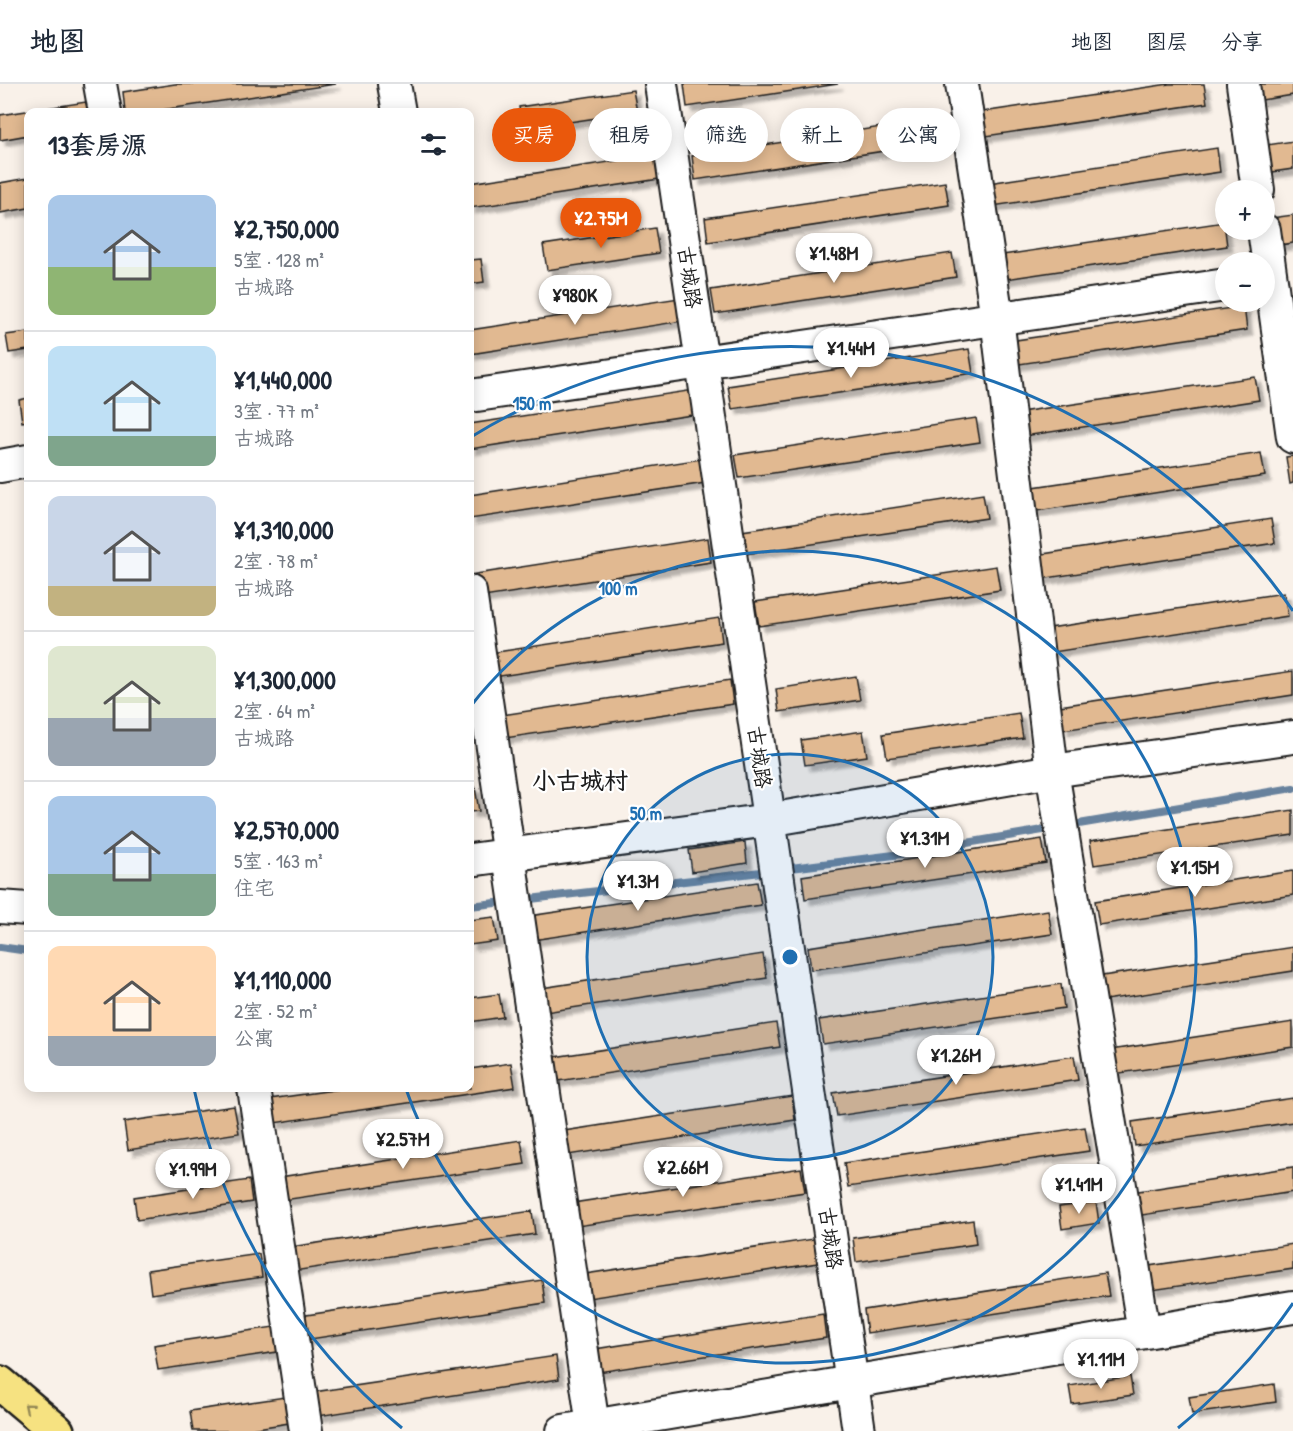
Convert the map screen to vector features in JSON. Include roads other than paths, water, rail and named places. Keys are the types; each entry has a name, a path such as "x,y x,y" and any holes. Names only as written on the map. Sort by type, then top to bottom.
{"highway":[{"path":"0,1383 57,1431"}],"street":[{"path":"100,84 104,108"},
{"path":"394,84 398,108"},
{"name":"古城路","path":"662,84 859,1431"},
{"path":"962,84 997,318 1052,771 1144,1332"},
{"path":"1243,84 1257,180"},
{"path":"1267,240 1276,277 1293,437"},
{"path":"474,395 1215,287"},
{"path":"0,466 24,462"},
{"path":"474,620 508,855 578,1428 1293,1307"},
{"path":"474,859 769,820 1052,771 1293,737"},
{"path":"0,908 24,909"},
{"path":"255,1092 306,1431"}],"waterway":[{"path":"1067,826 1293,788"},
{"path":"783,869 902,854 1055,828"},
{"path":"474,906 770,871"},
{"path":"0,947 24,950"}],"district":[{"name":"小古城村","path":"580,780"}]}
